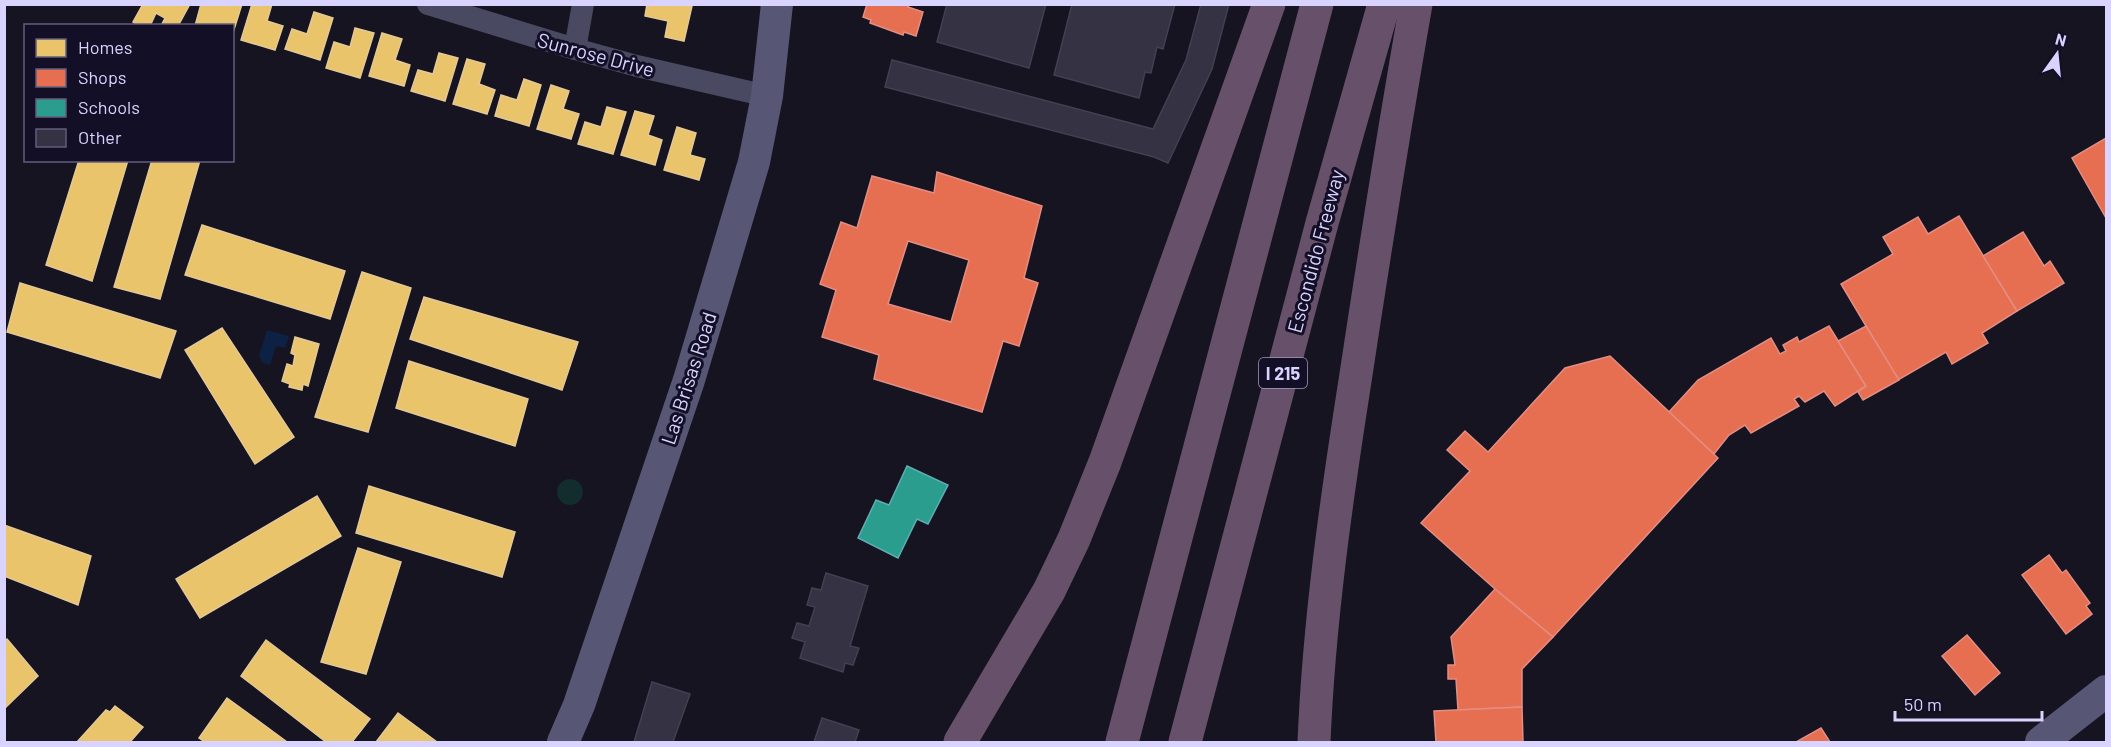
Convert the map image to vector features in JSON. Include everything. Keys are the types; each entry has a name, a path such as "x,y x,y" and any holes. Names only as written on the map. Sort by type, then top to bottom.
{"highway":[{"path":"960,742 1049,591 1074,539 1105,462 1269,4"},
{"path":"1122,742 1317,4"},
{"name":"Escondido Freeway","path":"1185,742 1319,235 1384,4"},
{"path":"1314,742 1316,687 1325,585 1335,508 1386,177 1416,4"}],"street":[{"name":"Sunrose Drive","path":"428,4 637,66 767,96"},
{"path":"575,49 583,4"},
{"name":"Las Brisas Road","path":"563,742 579,705 689,380 754,162 767,96 777,4"},
{"path":"2041,742 2106,691"}],"green space":[{"path":"570,479 579,483 583,492 579,501 570,505 561,501 557,492 561,483"}],"water":[{"path":"267,330 289,336 285,348 276,346 270,365 263,363 259,356"}],"building: Homes":[{"path":"143,4 190,4 179,24 162,24 165,18 156,13 151,24 133,22"},
{"path":"201,4 242,4 234,30 234,24 196,24"},
{"path":"252,4 272,4 267,21 283,26 275,50 241,40"},
{"path":"647,4 692,6 684,41 665,37 668,21 645,16"},
{"path":"314,12 333,18 320,60 285,49 292,29 307,34"},
{"path":"355,28 374,33 360,78 326,68 334,42 350,47"},
{"path":"382,33 402,39 395,60 410,65 404,86 369,76"},
{"path":"439,53 458,58 445,101 411,91 418,70 433,74"},
{"path":"467,59 485,64 479,84 495,90 487,114 453,104"},
{"path":"524,79 541,85 529,126 495,116 501,95 517,100"},
{"path":"551,85 569,91 563,109 579,114 571,139 537,129"},
{"path":"607,107 626,112 613,154 578,144 585,122 601,127"},
{"path":"635,111 654,116 648,135 662,140 655,165 621,155"},
{"path":"677,127 696,133 690,155 705,159 699,180 664,170"},
{"path":"78,162 127,162 92,281 46,265"},
{"path":"151,162 199,162 160,299 114,287"},
{"path":"202,225 345,271 330,319 185,275"},
{"path":"362,272 411,288 368,432 315,417"},
{"path":"20,283 176,331 160,378 7,332"},
{"path":"424,297 578,342 562,390 410,339"},
{"path":"222,328 294,437 255,464 185,350"},
{"path":"295,337 319,344 308,386 303,384 302,390 289,387 290,384 282,381 287,364 293,366 295,355 291,353"},
{"path":"409,361 528,399 515,446 396,408"},
{"path":"369,486 515,532 502,577 356,533"},
{"path":"317,496 341,536 200,618 176,579"},
{"path":"4,525 91,556 78,605 4,576"},
{"path":"358,548 401,562 366,674 321,662"},
{"path":"7,639 38,676 4,709 4,642"},
{"path":"266,640 370,719 352,742 326,742 241,676"},
{"path":"227,698 287,742 205,742 199,738"},
{"path":"115,706 143,727 130,742 77,742 106,710 110,712"},
{"path":"398,713 437,742 376,742"}],"building: Shops":[{"path":"867,4 909,4 908,7 923,12 916,36 904,32 903,35 870,23 871,20 863,17"},
{"path":"2106,138 2106,218 2072,158"},
{"path":"937,172 1042,206 1024,278 1038,283 1019,346 1003,341 982,412 874,379 879,355 822,337 836,290 820,284 841,222 857,228 872,176 934,193","holes":["908,241 969,260 951,322 888,304"]},
{"path":"1959,216 2017,311 1982,333 1988,343 1952,364 1946,352 1898,380 1841,284 1893,254 1883,237 1918,217 1928,234"},
{"path":"2023,232 2044,266 2050,261 2064,283 2017,311 1983,256"},
{"path":"1829,326 1866,386 1835,406 1824,391 1805,402 1799,396 1794,399 1799,406 1751,433 1745,425 1729,435 1714,454 1669,412 1698,380 1771,338 1780,354 1786,351 1783,345 1797,337 1799,342"},
{"path":"1866,326 1899,380 1863,400 1858,392 1866,386 1838,341"},
{"path":"1610,356 1718,458 1553,637 1421,523 1470,471 1447,450 1465,431 1488,452 1565,368"},
{"path":"2049,555 2062,573 2066,570 2090,603 2086,606 2092,614 2066,634 2022,575"},
{"path":"1495,589 1553,637 1522,669 1522,707 1458,710 1456,679 1448,679 1448,665 1455,665 1451,637"},
{"path":"1967,635 2000,673 1975,695 1942,656"},
{"path":"1522,707 1523,742 1436,742 1434,711"},
{"path":"1821,728 1830,742 1796,742"}],"building: Schools":[{"path":"907,466 948,485 928,524 917,519 898,558 858,538 876,500 889,505"}],"building: Other":[{"path":"947,4 1046,4 1029,68 937,42"},
{"path":"1072,4 1175,4 1163,49 1157,47 1151,73 1145,72 1139,98 1054,75"},
{"path":"1201,4 1229,4 1212,69 1168,163 1154,157 885,87 892,60 1153,129 1186,60"},
{"path":"826,573 868,586 850,646 859,648 853,665 845,663 843,672 800,658 805,642 792,638 797,623 809,626 815,607 807,605 812,588 821,590"},
{"path":"652,682 690,694 673,742 634,742"},
{"path":"822,718 859,730 855,742 814,742"}]}
